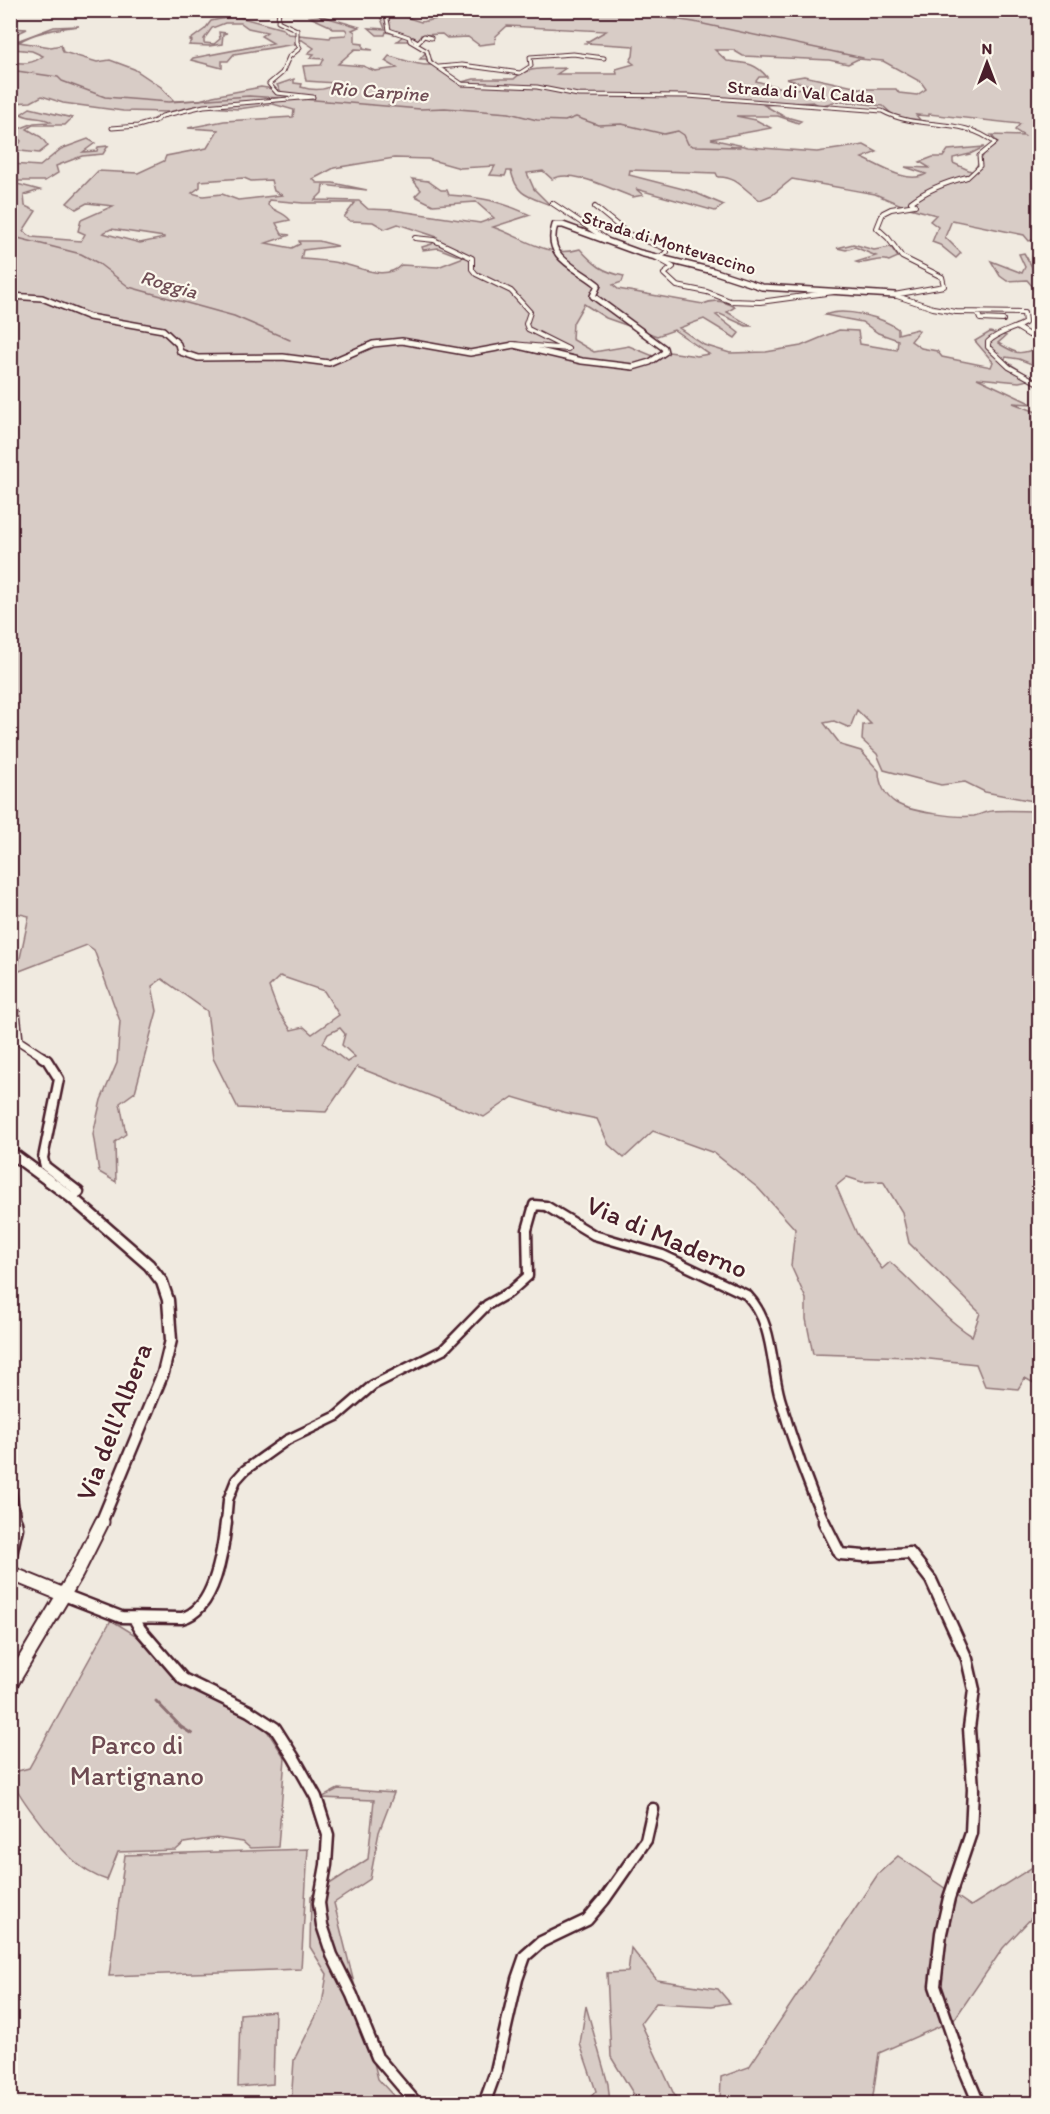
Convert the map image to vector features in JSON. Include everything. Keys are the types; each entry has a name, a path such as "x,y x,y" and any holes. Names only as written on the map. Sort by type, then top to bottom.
{"street":[{"path":"112,128 138,126 195,107 313,97 277,93 269,84 282,73 290,57 300,48 297,42 297,30 277,20 279,10"},
{"path":"391,10 387,19 389,30 417,42 424,36 431,38"},
{"path":"409,37 410,41 428,51 430,62 439,67 462,66 520,73 531,66 530,57 573,54 604,58"},
{"name":"Strada di Val Calda","path":"439,67 462,84 537,87 585,95 688,96 882,111 898,121 925,126 951,125 987,133 995,143 982,152 979,156 980,166 968,177 948,182 920,195 911,202 915,205 899,206 883,213 877,228 888,238 902,257 942,278 944,286 894,295"},
{"path":"552,203 606,241"},
{"path":"595,207 631,238 667,249 667,252 658,258 673,267 664,274 677,286 707,292 725,300 760,302 825,295 841,290"},
{"name":"Strada di Montevaccino","path":"10,296 42,298 89,317 163,330 178,344 180,352 198,358 283,357 329,363 373,344 397,341 470,353 518,346 582,361 624,366 644,364 663,354 662,345 593,296 598,285 555,253 551,238 554,226 560,224 658,258 713,271 762,287 894,295"},
{"path":"415,238 435,240 472,258 472,268 476,274 511,291 530,312 526,324 528,329 568,349 525,344 504,347"},
{"path":"894,295 943,310 1003,320 995,313"},
{"path":"979,316 995,313 1024,313 1025,322 994,336 988,342 988,347 1009,367 1040,384"},
{"path":"1016,327 1029,335"},
{"path":"10,1000 16,1012 19,1041 47,1060 59,1079 43,1158 45,1166 79,1192 70,1197"},
{"name":"Via dell'Albera","path":"10,1152 70,1197 149,1264 162,1282 168,1300 171,1324 171,1340 163,1373 105,1516 64,1595 10,1685"},
{"name":"Via di Maderno","path":"64,1595 111,1614 134,1618 182,1618 196,1611 204,1600 218,1570 228,1500 236,1480 245,1470 287,1440 337,1416 373,1385 443,1350 487,1305 510,1292 528,1276 528,1228 534,1205 546,1206 594,1235 663,1255 747,1294 757,1304 770,1339 777,1386 806,1482 840,1554 864,1556 910,1552 931,1580 967,1659 974,1690 969,1728 973,1789 970,1833 949,1898 941,1933 935,1986 959,2056 980,2103"},
{"path":"10,1484 17,1528 10,1559"},
{"path":"10,1572 64,1595"},
{"path":"134,1618 140,1629 183,1679 249,1711 275,1728 294,1758 316,1797 328,1834 326,1865 319,1903 322,1925 332,1955 352,1995 377,2057 417,2103"},
{"path":"484,2103 496,2072 517,1979 525,1956 541,1942 587,1920 604,1900 646,1840 653,1809"}],"green space":[{"path":"389,10 415,11 402,16 421,22 458,15 488,14 485,11 471,10 973,10 972,12 987,15 989,11 1039,11 1040,238 1029,241 1024,235 952,220 945,237 961,253 956,258 940,245 932,242 938,227 930,221 936,215 906,207 875,194 792,179 772,195 760,200 736,181 718,177 716,173 630,170 629,175 691,191 724,205 715,211 636,189 643,195 633,197 581,178 560,176 552,179 543,171 527,173 534,189 550,205 524,194 513,179 511,171 507,171 505,176 490,175 495,166 460,168 428,159 394,158 334,168 313,179 317,183 333,183 367,190 323,185 322,193 315,200 359,201 368,209 393,210 480,223 494,218 476,202 433,205 415,196 421,190 412,179 428,181 441,190 447,190 449,195 491,200 519,210 530,215 493,227 546,249 568,251 580,249 599,267 624,276 622,282 613,285 618,289 703,304 719,301 735,307 727,312 751,326 746,326 720,314 716,315 739,333 735,338 704,319 679,328 704,345 730,353 766,352 801,346 839,330 858,331 860,344 897,350 898,340 878,333 862,322 825,315 842,312 863,314 883,321 898,329 898,334 917,329 919,331 911,341 921,348 937,351 942,357 991,367 993,362 975,341 990,332 1006,336 998,343 1014,351 1022,353 1039,347 1039,367 1019,359 1006,357 1004,360 1034,379 1019,382 977,378 1032,404 1013,403 1039,413 1039,802 985,792 965,782 941,785 884,770 877,754 862,740 863,725 871,724 857,710 850,728 834,721 824,723 841,745 861,751 879,771 881,785 886,793 892,800 903,806 922,812 957,816 974,816 992,811 1039,811 1039,1386 1025,1378 1018,1389 985,1386 976,1364 911,1357 813,1354 806,1319 806,1299 791,1266 795,1229 758,1188 714,1153 653,1131 624,1158 609,1145 597,1119 563,1112 513,1097 484,1117 357,1067 326,1112 238,1108 213,1058 207,1011 162,979 152,986 157,1011 135,1092 120,1103 126,1134 115,1142 116,1182 99,1172 93,1134 101,1100 117,1063 120,1021 94,950 87,945 17,972 29,916 11,912 11,164 40,166 61,149 88,139 95,143 83,152 97,151 98,147 108,146 103,154 82,156 56,166 58,173 45,181 18,181 17,184 40,190 24,195 25,206 36,211 23,231 32,237 81,241 85,234 78,231 81,220 113,206 87,203 76,209 67,203 98,171 138,173 164,161 166,156 207,148 218,130 188,128 224,121 293,117 294,110 273,104 238,109 195,106 169,112 123,111 63,103 42,96 31,102 11,103 11,62 28,63 43,56 32,51 14,49 11,52 11,28 27,29 12,36 14,42 54,27 79,26 40,33 19,42 51,47 61,45 63,52 97,62 110,60 134,69 161,87 174,101 200,100 261,87 280,90 277,85 294,79 294,83 302,84 301,87 320,90 336,83 306,81 303,66 321,65 324,59 310,58 314,54 308,53 314,48 302,40 296,40 295,44 234,54 228,61 222,61 222,68 191,60 273,43 261,36 267,32 248,28 241,23 225,23 212,28 204,39 204,43 214,44 220,39 219,32 227,33 223,34 222,44 189,45 192,41 190,40 205,29 211,21 235,16 283,29 288,34 330,38 346,35 347,31 332,29 310,17 322,16 359,27 352,30 355,32 355,43 363,44 363,48 373,50 355,49 338,64 363,66 375,71 397,68 385,61 389,56 430,65 426,59 420,59 426,52 436,66 458,83 474,79 514,79 525,72 545,68 566,68 557,74 617,74 616,69 634,64 630,61 634,46 585,43 606,31 507,26 496,36 495,43 479,45 468,37 447,38 442,34 421,35 418,41 397,41 403,36 386,32 385,35 377,35 369,28 385,29 380,16 387,16","holes":["715,50 733,50 743,56 829,60 848,64 858,59 883,61 921,82 926,89 917,95 899,93 896,89 863,89 804,76 786,79 813,86 789,90 756,81 759,77 767,77 758,68 727,61","837,101 883,106 895,117 920,120 916,115 929,116 929,114 1020,124 1015,130 1024,136 991,135 998,143 984,154 973,172 953,163 953,158 970,154 984,147 948,150 943,157 933,157 920,162 930,168 905,167 926,174 918,177 893,173 862,158 877,152 864,145 817,152 748,147 711,139 771,128 756,120 736,116 778,116 798,123 801,121 783,116 764,105 813,102 820,106","244,178 251,181 271,180 274,191 282,195 238,200 222,194 203,196 192,193 200,187 200,181","269,200 303,203 355,203 344,217 350,221 373,222 385,229 398,224 437,237 432,244 422,247 423,250 438,248 456,255 469,255 438,267 401,265 395,270 381,273 338,263 301,259 303,250 338,246 319,241 299,241 300,244 292,248 266,243 290,235 282,234 276,223 290,220 268,205","111,229 164,237 140,243 103,233","584,304 606,318 657,336 674,330 709,354 697,356 669,352 653,356 629,346 594,352 572,339 573,323","280,976 324,991 339,1015 312,1034 304,1027 291,1030 278,1011 269,987","340,1028 345,1034 342,1045 355,1057 347,1062 323,1043 328,1034","847,1177 862,1182 883,1181 902,1212 909,1243 980,1313 972,1336 950,1319 890,1262 882,1269 857,1234 836,1186"]},
{"path":"30,108 72,118 65,125 33,125 27,129 41,137 48,146 39,153 11,150 11,145 21,141 11,132 34,123 51,122 21,114"},
{"path":"853,244 874,250 891,247 898,257 889,261 860,263 856,262 876,256 855,247 846,250 837,248"},
{"path":"1024,253 1035,272 1039,271 1039,294 1027,280 1007,281 1000,276 991,261 1022,273 1025,267 1019,254"},
{"name":"Parco di Martignano","path":"111,1620 137,1636 174,1676 201,1694 264,1726 285,1758 278,1847 250,1848 243,1842 216,1838 184,1843 176,1850 118,1852 107,1880 75,1862 36,1817 13,1782 10,1773 29,1768"},
{"path":"338,1789 394,1793 379,1832 370,1879 334,1903 378,2079 400,2103 291,2104 294,2060 322,2004 327,1974 310,1947 311,1896 368,1859 374,1800 321,1798"},
{"path":"308,1849 301,1969 109,1976 125,1855"},
{"path":"898,1856 971,1906 1039,1863 1039,1910 1003,1948 954,2020 879,2053 872,2103 720,2104 721,2077 749,2067 878,1874"},
{"path":"631,1948 657,1980 718,1989 730,2003 712,2006 656,2003 641,2023 678,2103 639,2103 611,2057 607,1973 628,1972"},
{"path":"586,2006 608,2084 610,2103 585,2103 596,2091 580,2044"},
{"path":"275,2011 273,2084 238,2087 240,2014"}],"waterway":[{"path":"609,10 694,22 863,58"},
{"name":"Rio Carpine","path":"10,70 58,77 62,81 105,97 169,102 249,96 279,98"},
{"name":"Rio Carpine","path":"303,99 420,109 445,108 509,113 537,120 565,121 576,117 598,125 622,124 664,134 678,131 684,135 688,144 693,146 740,147"},
{"name":"Roggia","path":"10,236 81,254 98,263 129,287 234,316 290,340"},
{"path":"156,1701 181,1727 192,1734"}]}
